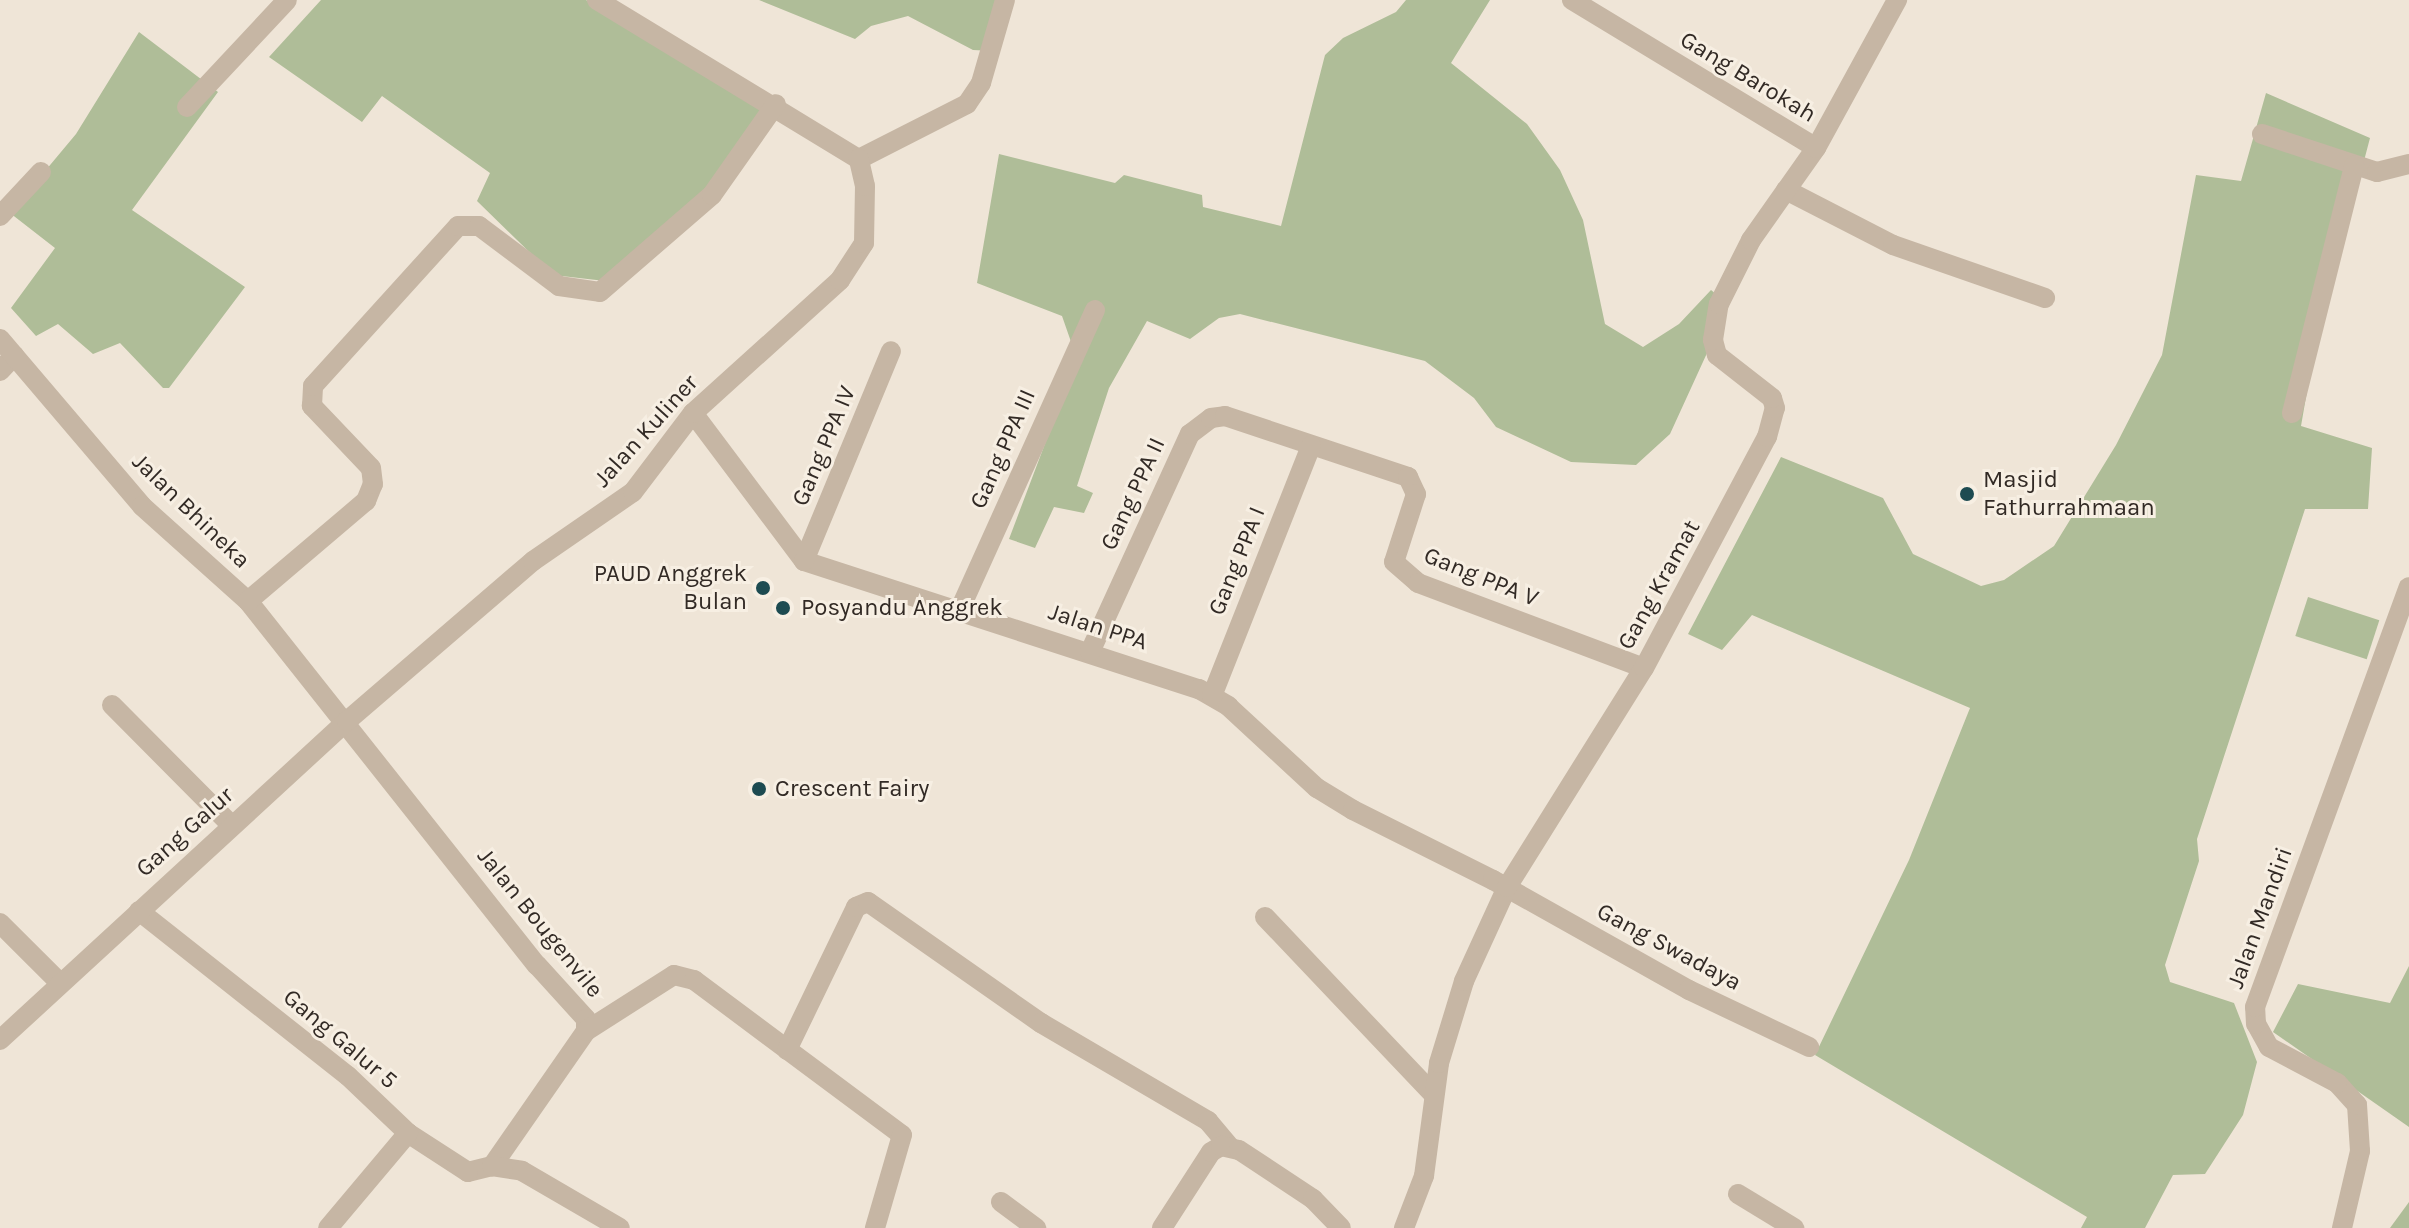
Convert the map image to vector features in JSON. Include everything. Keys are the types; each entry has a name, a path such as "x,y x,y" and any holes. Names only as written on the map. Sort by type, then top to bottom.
{"street":[{"path":"187,107 287,0"},
{"path":"597,0 776,104 859,159 967,104 981,83 1005,0"},
{"name":"Gang Barokah","path":"1572,0 1816,148"},
{"name":"Gang Kramat","path":"1404,1228 1424,1176 1433,1094 1464,981 1507,887 1644,668 1773,419 1772,398 1717,355 1713,340 1730,280 1816,148 1897,0"},
{"path":"248,601 366,501 373,484 371,468 312,406 313,386 458,226 479,226 559,286 600,292 712,195 776,104"},
{"path":"2262,134 2377,172 2409,164"},
{"name":"Jalan Kuliner","path":"347,721 533,561 633,492 693,413 856,261 867,222 859,159"},
{"path":"2292,413 2354,166"},
{"path":"0,216 41,172"},
{"path":"1786,190 1893,245 2045,298"},
{"name":"Gang PPA III","path":"960,609 1095,310"},
{"name":"Jalan Bhineka","path":"0,339 7,364 142,506 248,601 347,721"},
{"name":"Gang PPA IV","path":"804,561 891,351"},
{"path":"693,413 804,561"},
{"name":"Gang PPA II","path":"1090,652 1190,434 1211,418 1225,416 1311,446"},
{"name":"Gang PPA V","path":"1311,446 1408,477 1415,485 1394,562 1418,583 1644,668"},
{"name":"Gang PPA I","path":"1212,696 1311,446"},
{"name":"Jalan PPA","path":"804,561 1090,652 1212,696 1317,788 1507,887"},
{"name":"Jalan Mandiri","path":"2342,1228 2360,1151 2357,1105 2337,1083 2269,1047 2256,1024 2255,1007 2409,587"},
{"path":"112,705 231,825"},
{"name":"Gang Galur","path":"0,1040 59,982 347,721"},
{"name":"Jalan Bougenvile","path":"347,721 537,965 586,1019 586,1031 492,1166"},
{"name":"Gang Swadaya","path":"1507,887 1689,990 1809,1047"},
{"path":"787,1050 856,907 868,902 1041,1023 1208,1121 1230,1147 1313,1199 1341,1228"},
{"name":"Gang Galur 5","path":"139,911 348,1076 408,1133 468,1172 492,1166 522,1171 620,1228"},
{"path":"1265,917 1433,1094"},
{"path":"0,923 59,982"},
{"path":"586,1031 680,974 902,1135 875,1228"},
{"path":"328,1228 408,1133"},
{"path":"1162,1228 1211,1152 1230,1147"},
{"path":"1738,1194 1794,1228"},
{"path":"1001,1202 1036,1228"}],"green space":[{"path":"321,0 586,0 767,109 715,186 605,281 553,275 477,201 490,173 382,96 362,122 269,57"},
{"path":"759,0 1008,0 993,51 973,50 908,16 871,26 855,39"},
{"path":"1406,0 1490,0 1451,63 1527,124 1560,170 1583,220 1605,324 1643,347 1679,324 1711,290 1729,305 1670,434 1636,465 1571,462 1496,427 1474,398 1425,361 1240,314 1219,318 1190,339 1147,321 1109,388 1077,486 1093,493 1084,513 1054,507 1035,548 1009,539 1077,359 1062,316 977,283 999,154 1115,183 1124,175 1202,195 1203,207 1281,226 1325,55 1343,38 1396,12"},
{"path":"139,32 218,92 132,210 245,287 169,388 163,388 120,343 93,354 58,324 36,336 11,308 55,248 10,213 76,134"},
{"path":"2266,93 2370,138 2314,351 2301,426 2372,448 2368,509 2305,509 2197,839 2199,861 2165,965 2170,982 2234,1003 2257,1062 2243,1115 2205,1174 2173,1175 2145,1228 2081,1228 2087,1217 1815,1055 1909,860 1970,708 1752,615 1722,650 1688,634 1781,457 1883,498 1913,554 1981,586 2004,580 2054,546 2116,445 2162,355 2196,175 2241,181"},
{"path":"2308,597 2379,620 2367,659 2295,636"},
{"path":"2409,966 2409,1127 2273,1032 2298,984 2390,1003"},
{"path":"2409,1202 2409,1228 2390,1228"}],"place":[{"name":"Masjid Fathurrahmaan","path":"1967,494"},
{"name":"PAUD Anggrek Bulan","path":"763,588"},
{"name":"Posyandu Anggrek","path":"783,608"},
{"name":"Crescent Fairy","path":"759,789"}]}
